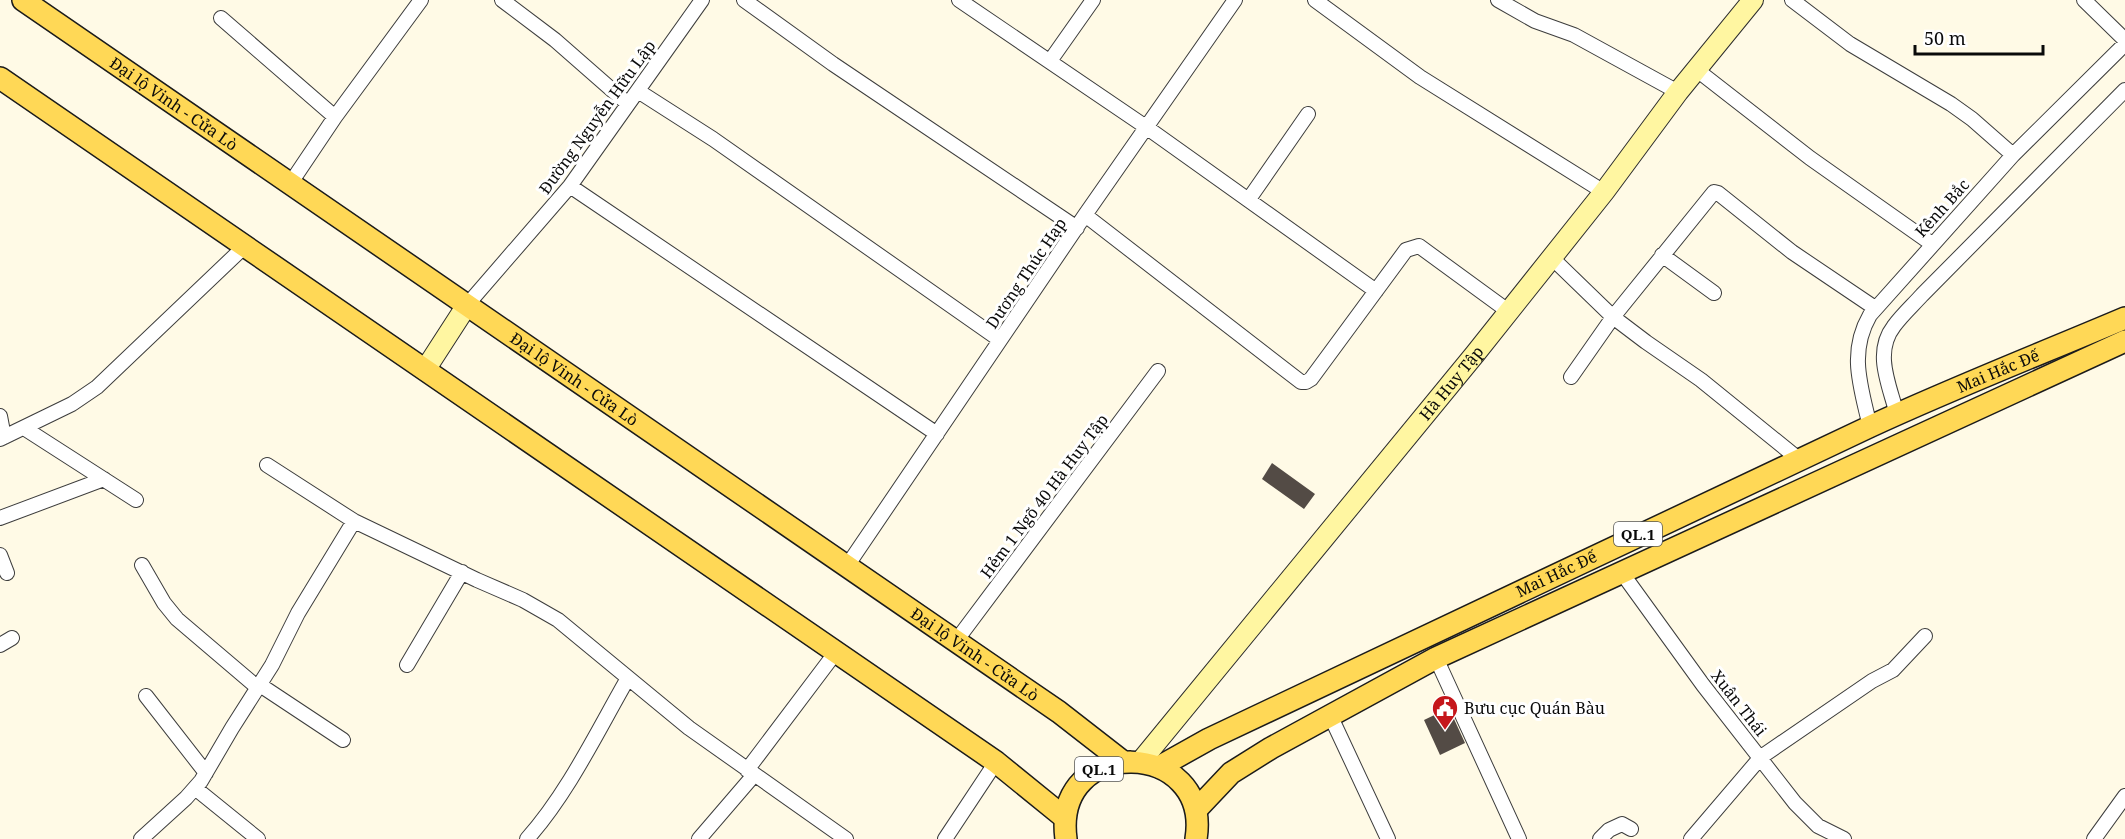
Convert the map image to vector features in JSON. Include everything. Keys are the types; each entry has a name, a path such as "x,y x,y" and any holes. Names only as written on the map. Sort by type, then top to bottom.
{"main road":[{"name":"Đại lộ Vinh - Cửa Lò","path":"23,0 1059,712 1141,763"},
{"name":"Hà Huy Tập","path":"1141,763 1508,312 1604,192 1678,92 1753,0"},
{"path":"0,78 996,762 1065,818"},
{"path":"425,370 467,305"},
{"name":"Mai Hắc Đế","path":"1141,763 1209,740 1600,552 1870,427 2125,318"},
{"name":"Mai Hắc Đế","path":"1199,829 1231,773 1271,748 1436,658 2125,341"},
{"name":"QL.1","path":"1066,839 1067,808 1075,791 1088,776 1104,766 1141,763 1176,778 1188,792 1199,829"}],"street":[{"path":"502,0 555,40 628,104"},
{"name":"Đường Nguyễn Hữu Lập","path":"467,305 570,186 702,0"},
{"path":"744,0 833,64 1077,228"},
{"path":"959,0 1146,127 1376,291"},
{"path":"1050,61 1093,0"},
{"name":"Dương Thúc Hạp","path":"847,566 1085,215 1235,0"},
{"path":"1315,0 1420,77 1604,192"},
{"path":"1498,0 1535,21 1574,35 1678,92"},
{"path":"1792,0 1850,44 1951,104 2013,155"},
{"path":"2085,0 2125,40"},
{"path":"291,184 413,3"},
{"path":"221,18 335,117"},
{"name":"Kênh Bắc","path":"1870,427 1858,374 1857,358 1859,339 1865,323 1875,308 2013,155 2125,44"},
{"path":"1697,70 1810,158 1932,244"},
{"path":"1898,415 1884,365 1884,346 1893,327 2125,90"},
{"path":"638,91 713,139 1000,340"},
{"path":"1249,199 1308,114"},
{"path":"570,186 936,434"},
{"path":"1571,377 1614,317 1712,193 1718,193 1792,252 1875,308"},
{"path":"1085,215 1301,382 1311,379 1406,250 1412,247 1419,246 1508,312"},
{"path":"0,416 2,438 72,404 98,387 245,246"},
{"path":"1662,255 1714,293"},
{"path":"1551,257 1614,317 1701,380 1801,460"},
{"path":"1859,339 1884,346"},
{"name":"Hẻm 1 Ngõ 40 Hà Huy Tập","path":"956,641 1158,371"},
{"path":"24,428 136,500"},
{"path":"267,465 354,521 523,600 552,617 674,717 846,839"},
{"path":"0,518 104,479"},
{"path":"141,839 195,788 206,773 272,666 298,613 354,521"},
{"path":"0,555 7,573"},
{"path":"142,565 158,594 177,619 259,686 343,740"},
{"path":"408,665 462,572"},
{"name":"Xuân Thái","path":"1622,573 1703,685 1795,803 1818,826 1844,839"},
{"path":"1691,839 1761,758 1872,681 1893,670 1925,636"},
{"path":"699,839 751,772 836,652"},
{"path":"1436,658 1519,839"},
{"path":"526,839 552,808 566,786 628,678"},
{"path":"146,696 206,773"},
{"path":"1330,715 1388,839"},
{"path":"945,839 996,762"},
{"path":"195,788 258,839"},
{"path":"2094,839 2125,796"},
{"path":"1600,839 1609,830 1622,824 1631,829"}],"building":[{"path":"1272,463 1315,494 1304,509 1262,479"},
{"name":"Bưu cục Quán Bàu","path":"1449,708 1465,743 1440,755 1424,720"}],"place":[{"name":"Bưu cục Quán Bàu","path":"1445,731"}]}
